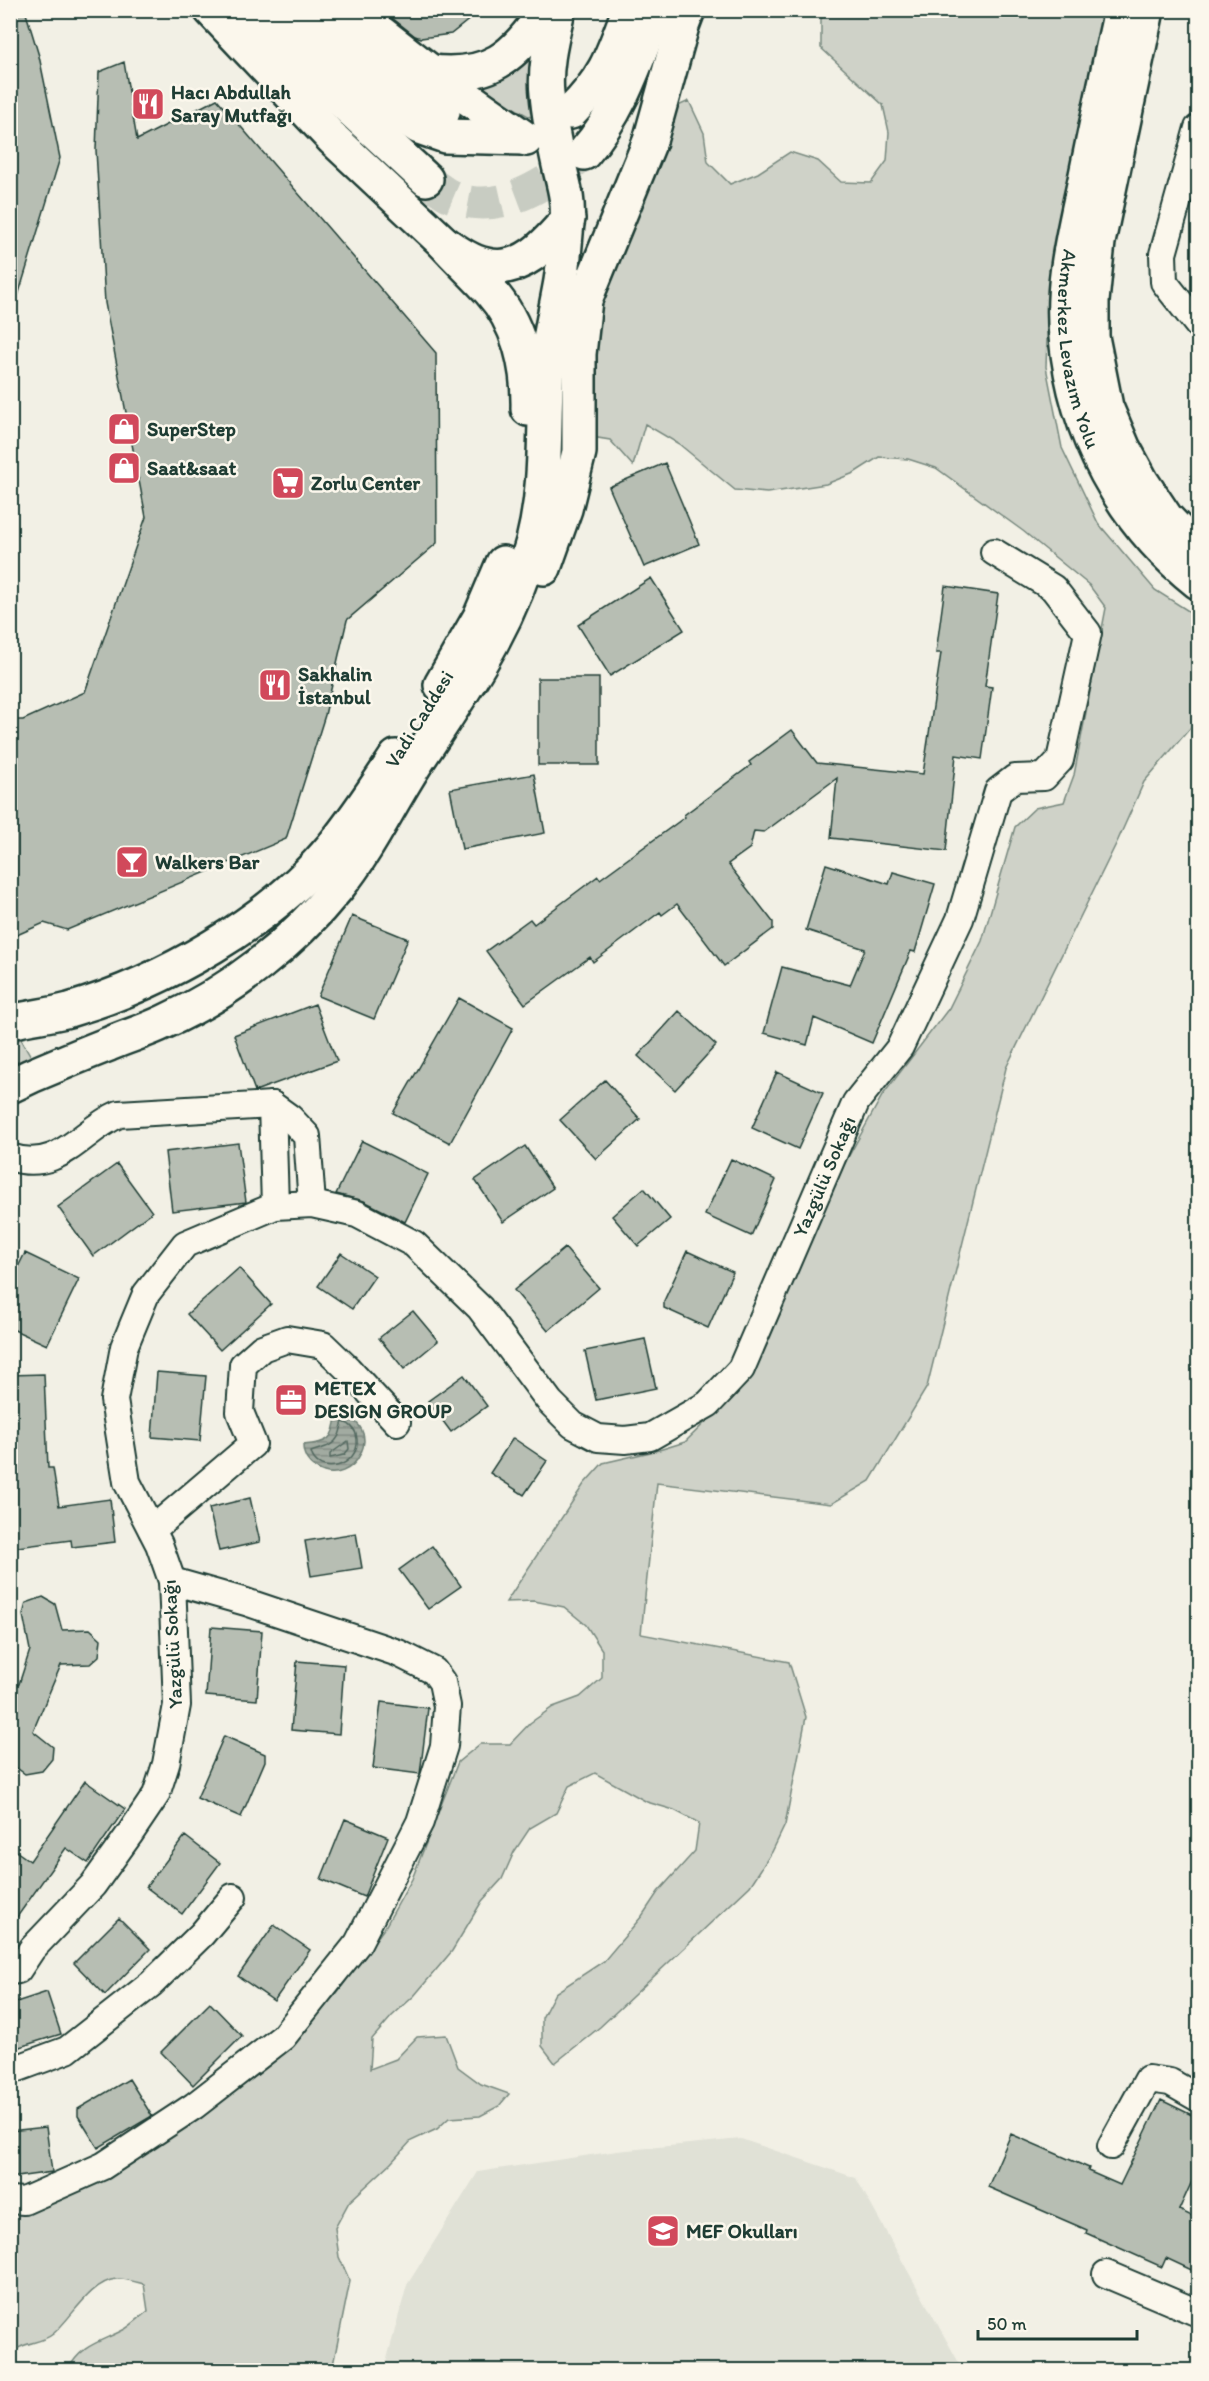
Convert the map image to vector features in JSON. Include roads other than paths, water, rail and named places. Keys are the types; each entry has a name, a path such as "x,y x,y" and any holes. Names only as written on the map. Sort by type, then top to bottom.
{"main road":[{"path":"211,10 325,131 444,243 465,257 487,266 504,266 518,262 534,254 567,219"},
{"path":"243,10 426,179"},
{"path":"277,10 398,113 419,127 445,136 524,138"},
{"path":"314,10 443,112"},
{"path":"351,10 431,72 524,138 572,160"},
{"path":"431,72 456,74 482,69 500,62 518,47 546,10"},
{"path":"498,636 520,582 533,541 541,500 545,461 550,328 561,281 567,195 572,160 549,111 546,75 558,10"},
{"path":"571,112 591,92 608,66 628,10"},
{"path":"572,160 609,122 621,101 656,10"},
{"path":"498,636 532,593 543,571 565,509 579,452 579,354 585,300 650,141 688,10"},
{"name":"Akmerkez Levazım Yolu","path":"1121,10 1074,232 1066,286 1066,336 1072,376 1082,413 1098,456 1119,497 1147,533 1179,567 1198,582"},
{"name":"Akmerkez Levazım Yolu","path":"1147,10 1098,242 1092,301 1092,337 1106,407 1123,447 1142,482 1166,518 1198,551"},
{"name":"Vadi Caddesi","path":"10,1022 68,1010 169,971 208,950 260,914 299,882 332,848 414,731 461,652 497,579 510,544 523,486 528,405 522,354 511,321 490,291 444,243"},
{"name":"Vadi Caddesi","path":"10,1086 163,1023 197,1006 247,974 292,936 338,888 369,845 388,814 400,786 498,636"}],"street":[{"path":"1198,128 1162,254 1164,282 1198,325"},
{"name":"Yazgülü Sokağı","path":"10,1971 18,1970 32,1948 93,1885 156,1795 166,1764 177,1705 172,1581 159,1544 127,1482 114,1400 124,1347 146,1293 185,1244 275,1206 312,1204 357,1215 414,1244 480,1308 550,1402 573,1425 598,1438 625,1440 650,1437 708,1404 741,1369 856,1102 900,1047 955,930 998,791 1015,778 1044,777 1060,760 1088,633 1053,588 994,552"},
{"path":"10,1157 25,1162 46,1161 70,1148 104,1121 119,1114 272,1105 290,1118 308,1136 312,1204"},
{"path":"272,1105 275,1206"},
{"path":"152,1530 253,1444 240,1412 243,1365 262,1348 287,1338 323,1345 397,1422"},
{"path":"10,2200 24,2201 104,2166 194,2106 283,2037 358,1944 420,1822 444,1746 447,1706 442,1683 434,1671 398,1653 246,1602 172,1581"},
{"path":"10,2071 67,2050 151,1984 202,1934 233,1897"},
{"path":"1111,2146 1148,2079 1170,2082 1198,2098"},
{"path":"1106,2274 1198,2313"}],"water":[{"path":"336,1415 352,1420 361,1429 364,1441 361,1453 354,1464 343,1471 330,1473 316,1468 306,1459 303,1445 328,1439 334,1430"}],"tunnel":[{"path":"426,179 445,193 463,201 482,203 500,201 535,188 582,155"}],"place":[{"name":"Hacı Abdullah Saray Mutfağı","path":"148,104"},
{"name":"SuperStep","path":"124,429"},
{"name":"Saat&saat","path":"124,468"},
{"name":"Zorlu Center","path":"288,483"},
{"name":"Sakhalin İstanbul","path":"275,685"},
{"name":"Walkers Bar","path":"132,862"},
{"name":"METEX DESIGN GROUP","path":"291,1400"},
{"name":"MEF Okulları","path":"663,2231"}]}
